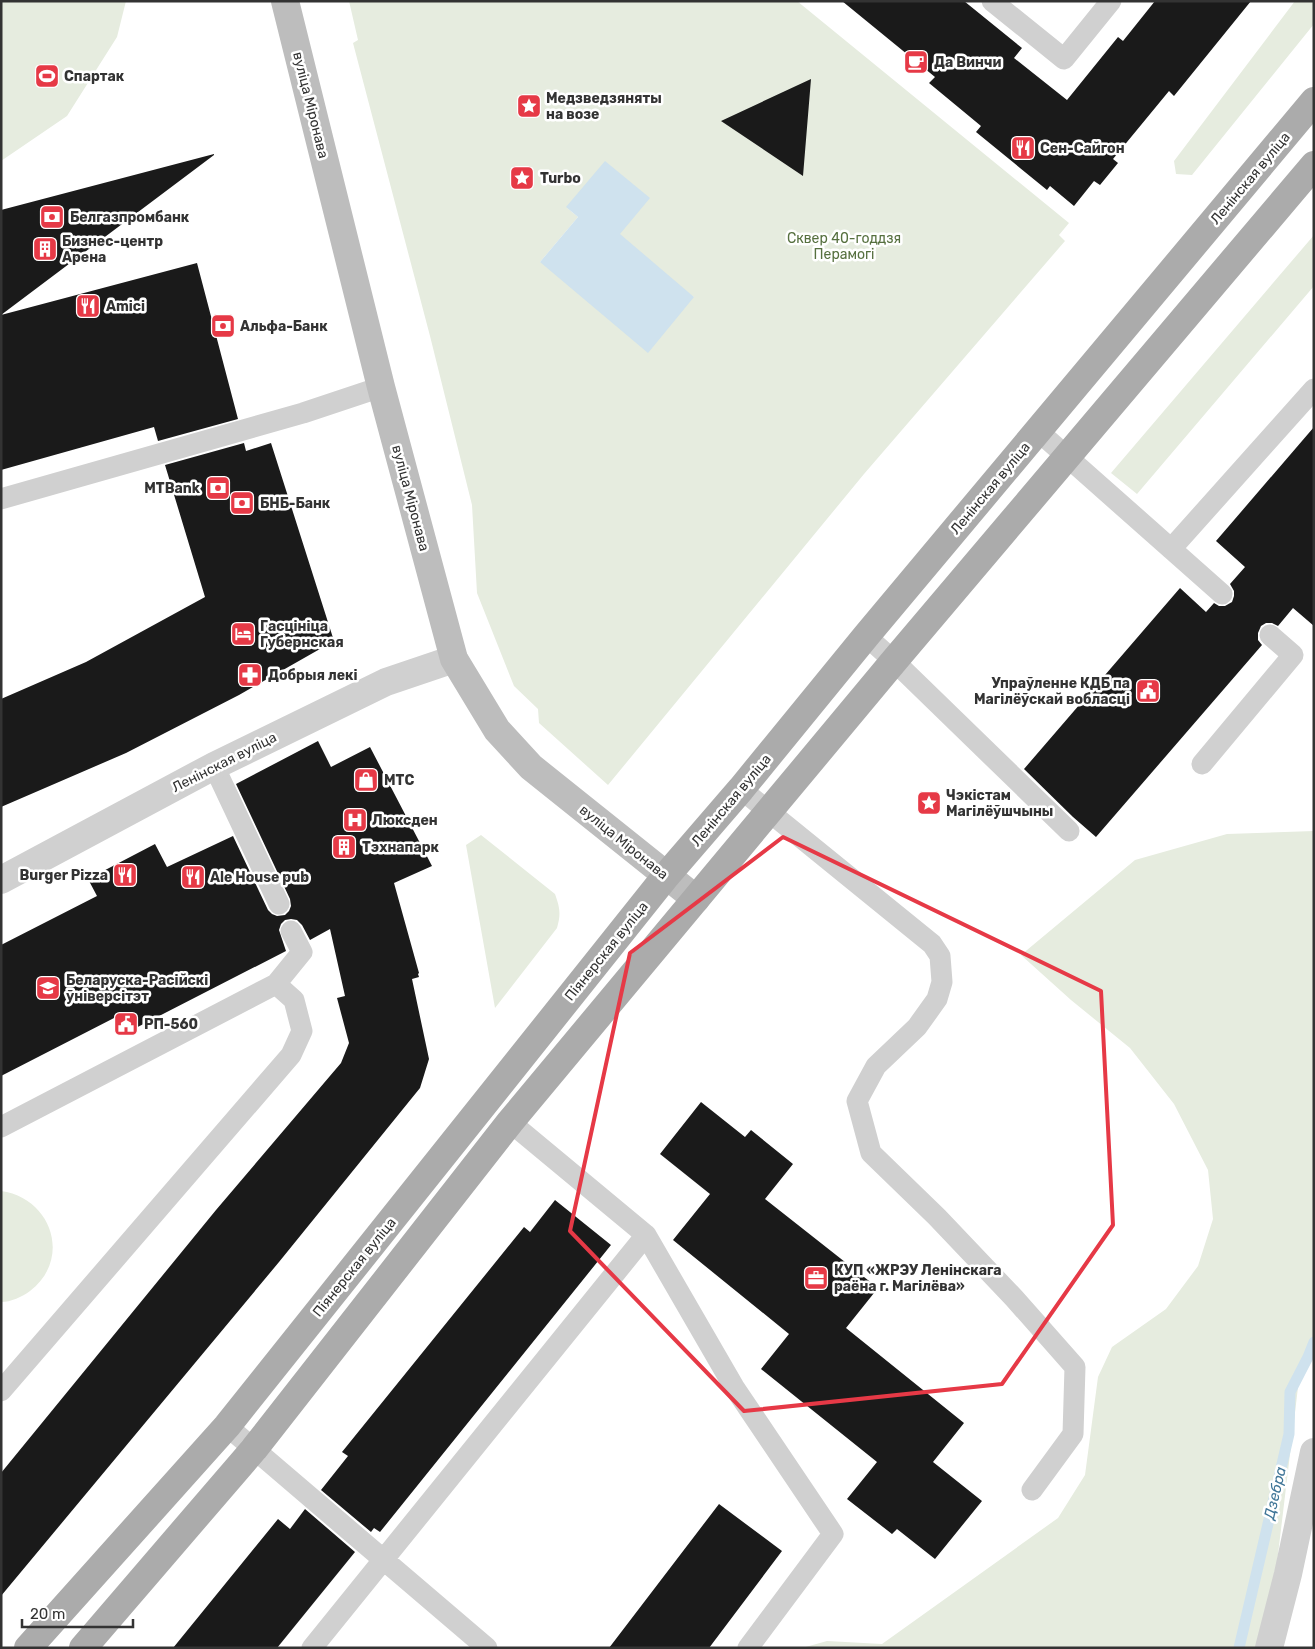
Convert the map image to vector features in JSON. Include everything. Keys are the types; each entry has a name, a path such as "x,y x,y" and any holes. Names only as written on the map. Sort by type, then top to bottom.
{"main road":[{"name":"Ленінская вуліца","path":"666,876 741,789 866,636 1314,101"},
{"path":"83,1648 254,1449 510,1122 894,660 1314,165"},
{"name":"Піянерская вуліца","path":"28,1648 227,1426 666,876"}],"street":[{"name":"вуліца Міронава","path":"285,1 381,387 454,659 497,730 531,767 696,899"},
{"name":"Ленінская вуліца","path":"1,880 214,766 386,682 454,659"},
{"path":"1269,1648 1288,1574 1314,1452"}],"lane":[{"path":"992,1 1064,59 1111,1"},
{"path":"1,499 303,413 381,387"},
{"path":"1171,549 1314,389"},
{"path":"1038,431 1222,594"},
{"path":"1202,764 1294,655 1270,635"},
{"path":"866,636 894,660 1069,831"},
{"path":"214,766 279,904"},
{"path":"741,789 932,944 940,956 942,982 937,1000 917,1027 876,1066 857,1101 871,1153 937,1217 1014,1298 1075,1367 1073,1434 1032,1490"},
{"path":"1,1127 276,984 302,952 291,931"},
{"path":"1,1391 291,1054 302,1031 294,1000 276,984"},
{"path":"510,1122 646,1235 734,1387 833,1534 748,1648"},
{"path":"312,1648 646,1235"},
{"path":"227,1426 487,1648"}],"highlighted area":[{"path":"783,837 1101,991 1113,1225 1002,1384 744,1411 570,1231 630,953"}],"green space":[{"name":"Спартак","path":"1,1 126,1 117,37 67,116 1,161"},
{"name":"Сквер 40-годдзя Перамогі","path":"349,1 797,1 1069,223 1059,235 1065,241 864,474 608,785 539,723 538,709 514,686 477,593 472,505 353,43 358,40","holes":["566,207 694,297 540,262 578,217"]},
{"path":"1295,1 1314,1 1314,24 1192,175 1176,174 1174,161"},
{"path":"1314,235 1314,286 1137,494 1111,473"},
{"path":"1314,831 1314,1343 1299,1379 1276,1571 1258,1648 802,1648 827,1641 882,1644 1058,1518 1085,1475 1098,1377 1112,1347 1166,1309 1198,1266 1213,1219 1208,1170 1174,1104 1130,1048 1071,1000 1021,955 1135,860 1227,834"},
{"path":"481,835 555,894 559,911 557,928 495,1008 466,845"},
{"path":"1,1191 19,1196 33,1205 44,1217 53,1247 50,1263 43,1278 24,1295 5,1302 1,1302"}],"water":[{"path":"605,161 650,198 620,234 694,297 648,353 540,262 578,217 566,207"}],"building":[{"path":"842,1 964,1 1022,48 1014,58 1067,100 1118,37 1123,41 1155,1 1251,1 1174,96 1169,91 1113,159 1118,163 1100,185 1094,181 1074,206 1050,186 1047,190 976,132 981,126 929,83 935,77"},
{"path":"811,79 803,176 721,121"},
{"name":"Бизнес-центр Арена","path":"214,155 1,315 1,210"},
{"path":"197,263 238,419 158,441 154,427 1,470 1,315"},
{"path":"1314,427 1314,626 1293,608 1278,626 1266,623 1261,626 1258,640 1262,645 1096,837 1024,769 1180,588 1206,612 1214,603 1219,606 1225,606 1232,602 1234,591 1230,584 1245,567 1216,541"},
{"path":"244,443 246,451 271,443 334,641 239,695 126,753 1,807 1,699 86,662 205,597 165,465"},
{"path":"318,741 331,767 370,747 432,866 394,883 419,973 419,977 412,979 429,1059 420,1088 279,1262 1,1596 1,1473 216,1210 341,1063 349,1043 337,998 345,996 330,929 310,940 302,925 297,920 291,919 285,920 279,930 286,951 124,1034 116,1017 1,1076 1,945 97,896 88,879 155,844 167,867 233,836 268,910 277,916 285,915 291,906 290,899 236,784"},
{"path":"701,1102 745,1137 751,1130 793,1164 765,1199 878,1288 846,1328 964,1423 933,1462 982,1501 935,1559 897,1529 892,1534 847,1499 877,1462 761,1369 789,1334 673,1240 710,1194 660,1154"},
{"path":"555,1200 611,1245 380,1532 374,1528 371,1532 321,1490 348,1456 342,1452 524,1227 530,1232"},
{"path":"719,1504 782,1551 709,1648 609,1648"},
{"path":"305,1509 355,1552 277,1648 173,1648 278,1519 290,1529"}],"waterway":[{"name":"Дзебра","path":"1239,1648 1289,1434 1290,1392 1314,1342"}],"place":[{"name":"Да Винчи","path":"916,62"},
{"name":"Спартак","path":"47,76"},
{"name":"Медзведзяняты на возе","path":"529,106"},
{"name":"Сен-Сайгон","path":"1023,148"},
{"name":"Turbo","path":"522,178"},
{"name":"Белгазпромбанк","path":"52,217"},
{"name":"Бизнес-центр Арена","path":"45,249"},
{"name":"Аmici","path":"88,306"},
{"name":"Альфа-Банк","path":"223,326"},
{"name":"MTBank","path":"218,488"},
{"name":"БНБ-Банк","path":"242,503"},
{"name":"Гасцініца Губернская","path":"243,634"},
{"name":"Добрыя лекі","path":"250,675"},
{"name":"Упраўленне КДБ па Магілёўскай вобласці","path":"1148,691"},
{"name":"МТС","path":"366,780"},
{"name":"Чэкістам Магілёўшчыны","path":"929,803"},
{"name":"Люксден","path":"355,820"},
{"name":"Тэхнапарк","path":"344,847"},
{"name":"Burger Pizza","path":"125,875"},
{"name":"Ale House pub","path":"193,877"},
{"name":"Беларуска-Расійскі ўніверсітэт","path":"48,988"},
{"name":"РП-560","path":"126,1024"},
{"name":"КУП «ЖРЭУ Ленінскага раёна г. Магілёва»","path":"816,1278"}]}
